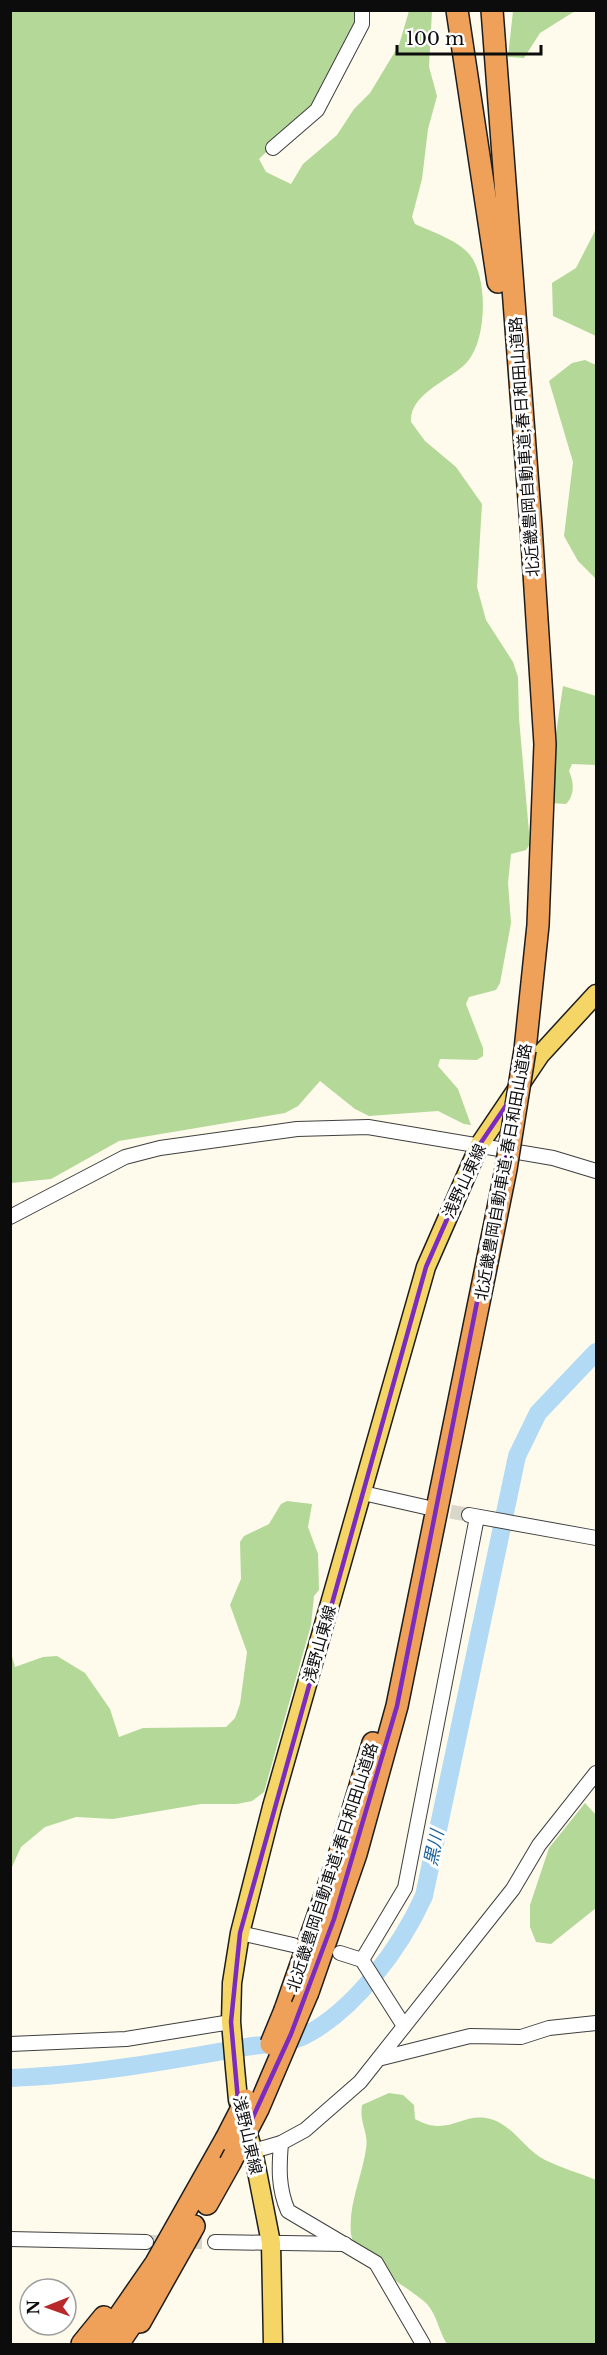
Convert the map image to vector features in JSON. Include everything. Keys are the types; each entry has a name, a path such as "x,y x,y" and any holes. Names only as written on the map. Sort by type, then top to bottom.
{"highway":[{"path":"457,10 510,356"},
{"name":"北近畿豊岡自動車道;春日和田山道路","path":"485,10 524,526 539,884"},
{"name":"北近畿豊岡自動車道;春日和田山道路","path":"100,2344 156,2263 224,2153 258,2109 308,1992 356,1854 397,1706 506,1168 525,1050 539,884 545,744 531,525 495,74 494,10"},
{"name":"北近畿豊岡自動車道;春日和田山道路","path":"118,2344 194,2226 285,2010 321,1911 362,1781 448,1458"},
{"path":"82,2344 127,2288 224,2153"},
{"path":"126,2344 194,2226"}],"main road":[{"name":"浅野山東線","path":"273,2344 271,2243 253,2151 237,2100 232,2040 232,1983 240,1933 276,1796 426,1267 480,1144 540,1055 597,994"}],"street":[{"path":"273,148 317,110 362,24 362,10"},
{"path":"10,1217 125,1157 160,1148 217,1139 297,1130 368,1127 553,1158 597,1171"},
{"path":"363,1493 425,1507"},
{"path":"362,1960 405,1888 473,1516 597,1538"},
{"path":"253,2151 281,2143 305,2130 333,2107 382,2058 404,2026 513,1889 539,1845 597,1773"},
{"path":"240,1933 292,1944"},
{"path":"340,1953 362,1960 404,2026"},
{"path":"10,2044 126,2039 231,2022"},
{"path":"382,2058 470,2036 521,2037 549,2028 597,2023"},
{"path":"281,2143 279,2177 281,2195 288,2211 348,2244 376,2263 423,2344"},
{"path":"10,2239 147,2242"},
{"path":"215,2242 348,2244"}],"highlighted area":[{"path":"520,1085 397,1706 334,1919 291,2034 247,2130 238,2100 231,2022 240,1933 426,1267 480,1144"}],"green space":[{"path":"513,10 575,11 540,33 524,58 508,57"},
{"path":"11,11 365,11 330,90 259,159 266,172 291,184 303,164 337,135 354,109 370,93 399,45 409,11 432,11 429,67 437,96 428,129 422,179 412,217 415,224 452,241 470,255 480,278 483,308 479,338 468,361 424,395 412,412 411,422 425,441 456,467 482,504 477,587 486,620 513,662 518,677 519,718 530,844 526,850 511,854 508,883 511,923 500,983 496,990 469,997 466,1004 483,1048 483,1056 477,1060 440,1059 438,1066 458,1089 471,1125 464,1124 438,1111 369,1116 355,1109 320,1081 298,1106 285,1113 119,1141 51,1179 11,1183"},
{"path":"596,229 596,336 553,316 552,283 576,268"},
{"path":"585,360 596,365 596,579 578,561 564,536 573,462 549,381 572,363"},
{"path":"563,686 596,696 596,765 572,764 569,771 573,784 572,793 566,804 551,803 549,781"},
{"path":"287,1501 312,1504 308,1527 318,1554 319,1590 314,1596 311,1625 264,1792 252,1801 237,1804 201,1804 113,1819 76,1817 45,1827 21,1847 11,1869 11,1653 15,1667 43,1657 57,1656 85,1673 110,1709 119,1737 143,1728 226,1727 235,1718 240,1704 247,1652 230,1605 241,1579 240,1542 244,1536 269,1524 281,1504"},
{"path":"585,1803 596,1815 596,1908 551,1944 536,1942 530,1927 530,1905 549,1848"},
{"path":"389,2093 403,2095 414,2105 415,2119 426,2124 445,2126 477,2118 495,2121 510,2130 545,2160 596,2180 596,2344 447,2344 427,2304 383,2272 361,2252 354,2243 351,2223 353,2202 367,2143 362,2105"}],"waterway":[{"name":"黒川","path":"10,2078 129,2067 291,2041 323,2025 358,1994 374,1975 403,1936 424,1896 517,1456 538,1413 596,1352"}],"tunnel":[{"path":"430,1508 469,1515"},
{"path":"146,2242 215,2242"}]}
